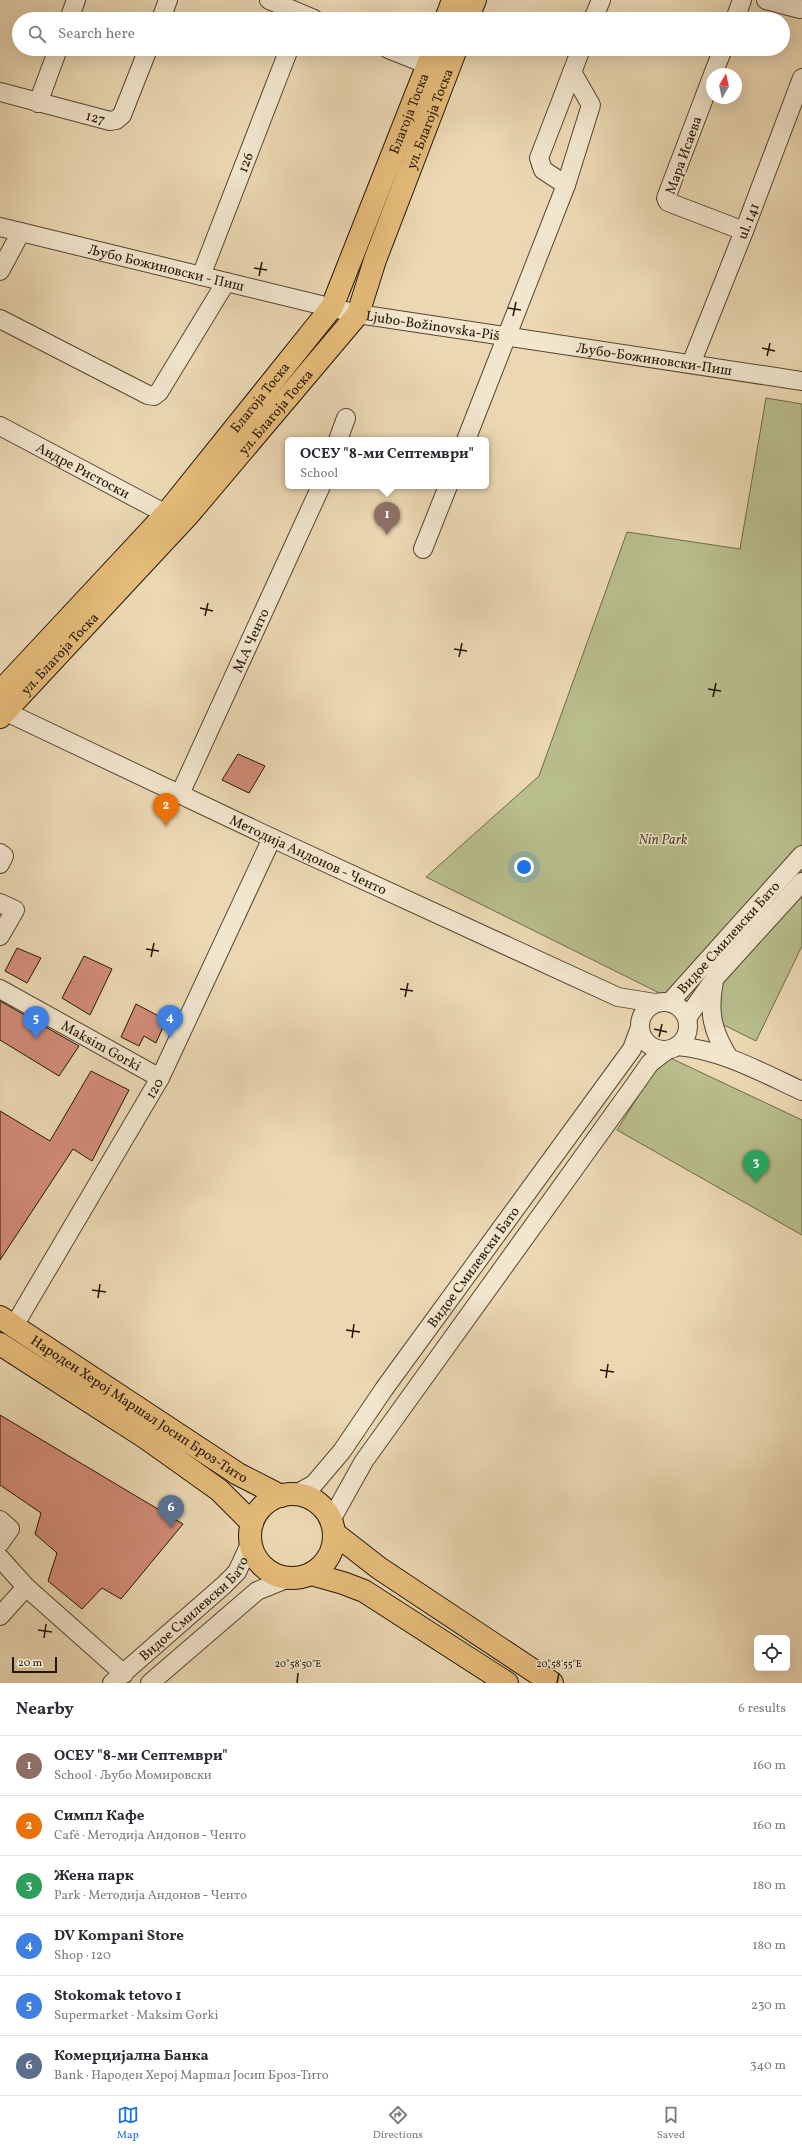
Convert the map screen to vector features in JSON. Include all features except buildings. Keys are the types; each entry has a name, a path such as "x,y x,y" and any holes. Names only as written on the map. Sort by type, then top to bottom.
{"main road":[{"path":"449,12 453,0"},
{"path":"470,12 475,0"},
{"name":"ул. Благоја Тоска","path":"2,708 189,514 358,314 375,260 453,56"},
{"name":"Благоја Тоска","path":"2,708 166,514 332,307 431,57"},
{"name":"Народен Херој Маршал Јосип Броз-Тито","path":"7,1322 238,1474 288,1495 317,1502 332,1526 379,1568 552,1683"},
{"name":"Народен Херој Маршал Јосип Броз-Тито","path":"0,1344 146,1438 232,1500 251,1533 252,1551 261,1565 274,1574 289,1578 311,1574 343,1583 364,1592 507,1683"},
{"path":"251,1533 260,1508 273,1498 288,1495"},
{"path":"311,1574 321,1566 329,1556 333,1545 332,1526"}],"street":[{"path":"72,12 76,0"},
{"path":"164,12 168,0"},
{"path":"269,0 295,12"},
{"path":"596,12 601,0"},
{"path":"738,12 742,0"},
{"path":"766,0 800,8"},
{"path":"38,103 55,56"},
{"name":"127","path":"0,92 110,121 116,120 122,115 145,56"},
{"name":"126","path":"202,276 286,56"},
{"path":"566,185 543,170 539,158 578,56"},
{"path":"715,68 720,56"},
{"path":"467,437 566,185 591,105 572,72"},
{"name":"ul. 141","path":"691,364 744,231 802,78"},
{"name":"Мара Исаева","path":"706,93 666,198 668,202 744,231"},
{"name":"Љубо Божиновски - Пиш","path":"0,227 358,314"},
{"path":"0,271 21,232"},
{"path":"0,319 148,395 154,396 159,392 226,282"},
{"name":"Ljubo-Božinovska-Piš","path":"358,314 506,337"},
{"name":"Љубо-Божиновски-Пиш","path":"506,337 802,380"},
{"path":"339,437 346,418"},
{"name":"Андре Ристоски","path":"0,426 166,514"},
{"name":"М.А Ченто","path":"180,794 320,489"},
{"path":"423,549 447,489"},
{"name":"Методија Андонов - Ченто","path":"2,708 272,838 618,997 662,1002"},
{"name":"120","path":"7,1322 160,1078 272,838"},
{"path":"0,853 4,856 0,864"},
{"name":"Видое Смилевски Бато","path":"662,1002 802,855"},
{"name":"Видое Смилевски Бато","path":"688,1022 715,978 802,882"},
{"path":"0,903 15,910 0,936"},
{"path":"715,978 711,998 711,1019 724,1056"},
{"name":"Maksim Gorki","path":"0,989 160,1078"},
{"name":"Методија Андонов - Ченто","path":"618,997 639,1027"},
{"path":"724,1056 703,1041 688,1022 678,1005 662,1002 647,1007 642,1015 639,1027 643,1039 657,1050 672,1048 699,1048 724,1056 802,1091"},
{"path":"672,1048 683,1041 688,1022"},
{"name":"Видое Смилевски Бато","path":"288,1495 314,1484 342,1451 384,1389 632,1049 639,1027"},
{"name":"Видое Смилевски Бато","path":"332,1526 354,1475 650,1064 672,1048"},
{"path":"0,1520 10,1529 0,1543"},
{"name":"Видое Смилевски Бато","path":"118,1678 237,1572 251,1533"},
{"path":"0,1558 26,1587 118,1678"},
{"name":"Видое Смилевски Бато","path":"150,1683 257,1591 289,1578"},
{"path":"0,1616 26,1587"}],"green space":[{"name":"Nin Park","path":"766,398 802,404 802,946 756,1041 426,877 539,776 627,532 740,549"},
{"path":"664,1055 802,1120 802,1235 617,1130"}],"place":[{"name":"ОСЕУ \"8-ми Септември\"","path":"387,535"},
{"name":"Симпл Кафе","path":"166,826"},
{"name":"DV Kompani Store","path":"170,1038"},
{"name":"Stokomak tetovo 1","path":"36,1039"},
{"name":"Жена парк","path":"756,1183"},
{"name":"Комерцијална Банка","path":"171,1528"}]}
